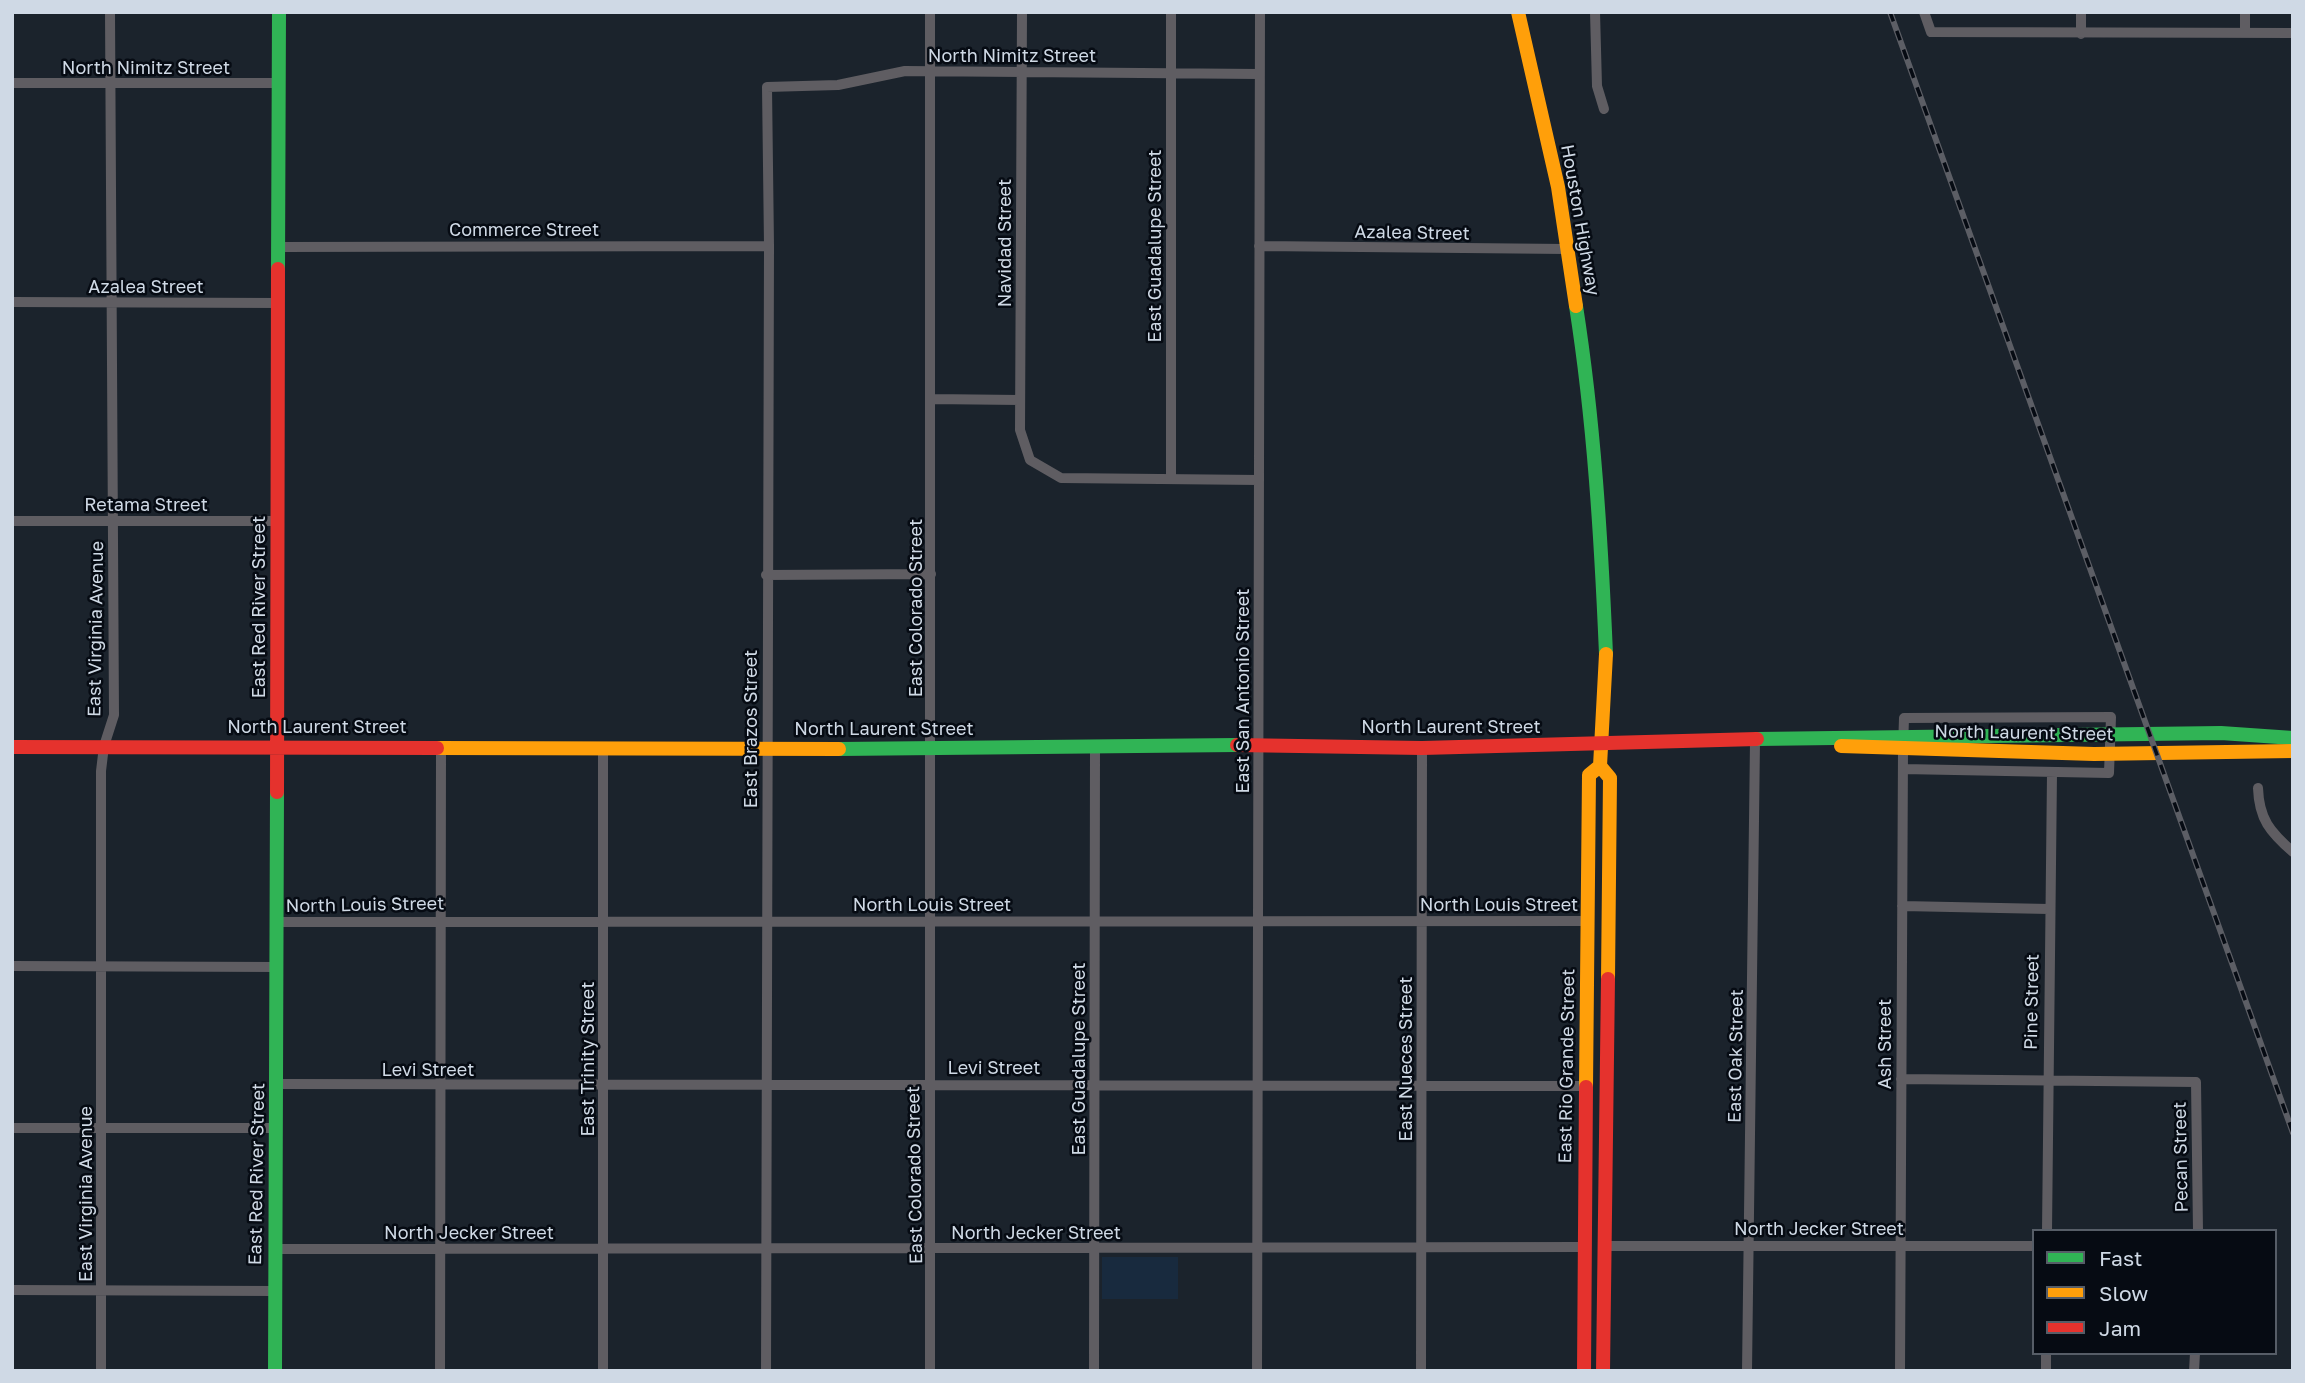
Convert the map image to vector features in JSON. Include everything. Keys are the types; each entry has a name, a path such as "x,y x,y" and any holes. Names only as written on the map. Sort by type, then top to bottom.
{"main road":[{"name":"East Red River Street","path":"275,1371 279,12"},
{"name":"Houston Highway","path":"1517,12 1558,187 1589,388 1593,436"},
{"name":"East Rio Grande Street","path":"1593,436 1601,535 1606,667 1600,766 1610,778 1603,1371"},
{"name":"North Laurent Street","path":"12,747 278,745 933,748 1259,745 1422,748 1755,741 1903,742 2221,733 2293,738"},
{"name":"North Laurent Street","path":"1903,742 2121,754 2293,751"},
{"name":"East Rio Grande Street","path":"1585,1369 1589,775 1600,766"}],"street":[{"name":"East Virginia Avenue","path":"101,1371 101,771 104,746 114,715 110,12"},
{"name":"East Colorado Street","path":"930,12 933,748 930,1371"},
{"name":"Navidad Street","path":"1022,12 1020,400 1023,447 1030,460 1061,478 1171,479"},
{"name":"East Guadalupe Street","path":"1171,12 1171,479"},
{"name":"East San Antonio Street","path":"1257,1371 1259,12"},
{"path":"1595,12 1597,86 1604,109"},
{"path":"1924,12 1931,32 2293,33"},
{"path":"2081,12 2081,34"},
{"path":"2245,12 2245,33"},
{"name":"North Nimitz Street","path":"767,87 838,85 888,72 1259,74"},
{"name":"North Nimitz Street","path":"12,83 280,83"},
{"name":"East Brazos Street","path":"766,1371 766,575 769,246 767,87"},
{"name":"Commerce Street","path":"279,247 769,246"},
{"name":"Azalea Street","path":"1259,246 1566,249"},
{"name":"Azalea Street","path":"12,303 279,303"},
{"path":"930,399 1020,400"},
{"path":"1171,479 1259,480"},
{"name":"Retama Street","path":"12,521 279,521"},
{"path":"766,575 931,574"},
{"name":"Ash Street","path":"1900,1371 1904,718 2111,717 2109,773 2052,773"},
{"name":"East Oak Street","path":"1748,1371 1755,741"},
{"path":"440,1371 441,746"},
{"name":"East Trinity Street","path":"603,747 603,1371"},
{"name":"East Guadalupe Street","path":"1094,1371 1095,747"},
{"name":"East Nueces Street","path":"1421,1371 1422,748"},
{"path":"1903,769 2052,773"},
{"name":"Pine Street","path":"2047,1229 2052,773"},
{"path":"2258,788 2259,809 2265,825 2293,852"},
{"path":"1902,906 2049,909"},
{"name":"North Louis Street","path":"277,922 1588,921"},
{"path":"12,967 277,967"},
{"path":"1901,1079 2047,1080"},
{"name":"Pecan Street","path":"2047,1080 2196,1082 2198,1229"},
{"name":"Levi Street","path":"277,1084 1586,1086"},
{"path":"12,1128 277,1128"},
{"name":"North Jecker Street","path":"1605,1246 2032,1245"},
{"name":"North Jecker Street","path":"276,1249 1585,1248"},
{"path":"12,1290 275,1291"}],"shaded area":[{"path":"1102,1257 1178,1257 1178,1299 1102,1299"}],"railway":[{"path":"1890,12 2293,1133"}],"traffic: fast":[{"path":"278,269 279,12"},
{"path":"1576,306 1596,479 1606,654"},
{"path":"1757,739 2221,733 2293,738"},
{"path":"839,749 1237,745"},
{"path":"275,1371 277,792"}],"traffic: slow":[{"path":"1518,12 1558,187 1576,306"},
{"path":"1606,654 1600,766 1610,778 1608,979"},
{"path":"1841,746 2094,754 2293,751"},
{"path":"437,748 839,749"},
{"path":"1586,1087 1589,775 1600,766"}],"traffic: jam":[{"path":"277,792 278,269"},
{"path":"1237,745 1422,748 1757,739"},
{"path":"12,747 437,748"},
{"path":"1603,1371 1608,979"},
{"path":"1584,1371 1586,1087"}]}
